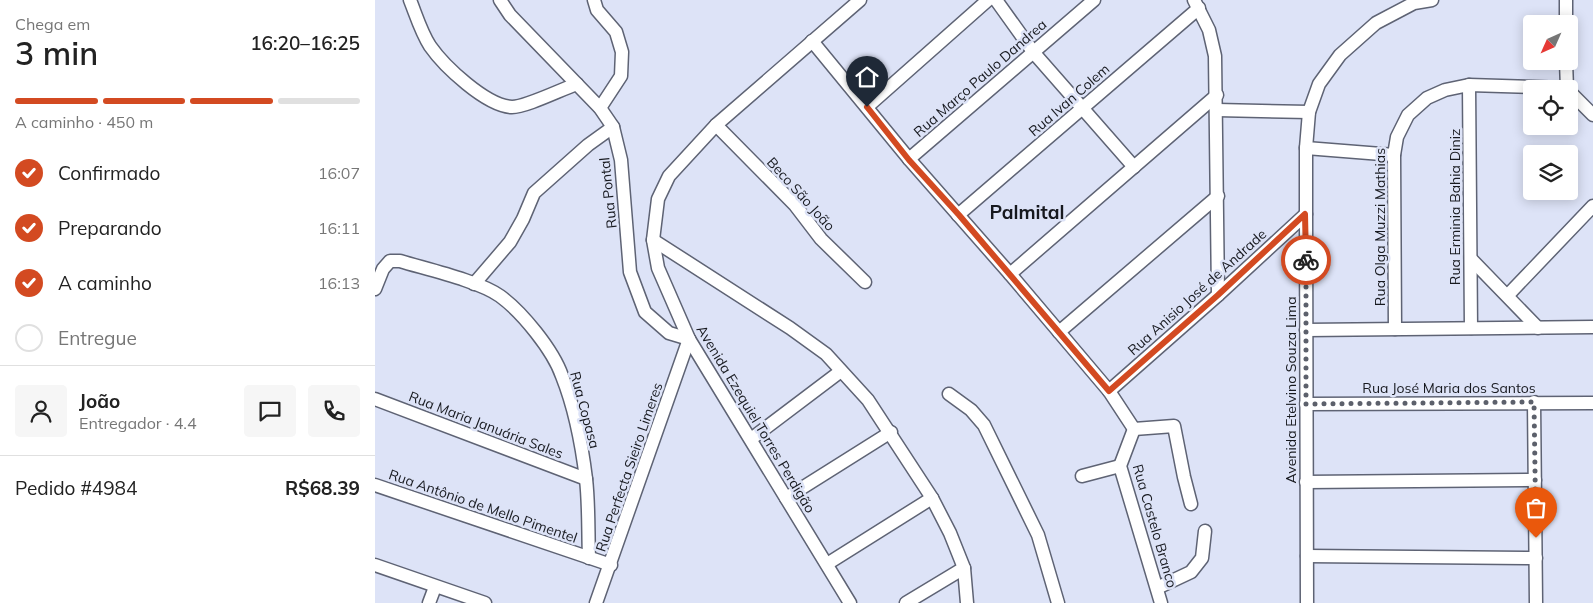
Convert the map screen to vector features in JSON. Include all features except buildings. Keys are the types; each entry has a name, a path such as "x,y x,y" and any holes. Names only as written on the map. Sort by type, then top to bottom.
{"street":[{"path":"410,0 430,45 452,72 477,91 500,104 513,107 577,84"},
{"name":"Rua Pontal","path":"500,0 510,15 600,108 613,127 621,160 629,272 645,312 669,333 689,339"},
{"path":"594,0 597,10 616,32 622,52 621,76 600,108"},
{"name":"Avenida Ezequiel Torres Perdigão","path":"850,603 689,339 658,268 653,240 658,199 669,176 717,125 860,0"},
{"path":"867,107 989,0"},
{"path":"996,0 1033,53 1133,167"},
{"name":"Rua Março Paulo Dandrea","path":"909,160 1094,0"},
{"name":"Avenida Etelvino Souza Lima","path":"1307,603 1305,214 1306,148 1309,112 1319,84 1340,55 1376,23 1414,4 1432,0"},
{"path":"1566,0 1566,15"},
{"path":"1197,4 1209,30 1215,56 1217,95 1218,295"},
{"name":"Rua Ivan Colem","path":"959,215 1082,108 1197,4"},
{"path":"812,41 909,160 959,215 1109,391 1134,429 1174,426 1191,504"},
{"name":"Rua Olga Muzzi Mathias","path":"1395,329 1394,155 1397,137 1409,115 1427,98 1445,90 1469,85 1523,87"},
{"name":"Rua Erminia Bahia Diniz","path":"1469,85 1471,328"},
{"path":"1010,274 1217,95"},
{"path":"1578,100 1593,115"},
{"path":"1217,110 1309,112"},
{"name":"Beco São João","path":"717,125 795,205 821,239 865,282"},
{"path":"474,284 510,242 523,219 534,193 580,151 613,127"},
{"path":"1306,148 1394,155"},
{"path":"1059,332 1218,196"},
{"path":"1508,295 1593,206"},
{"name":"Rua Anisio José de Andrade","path":"1109,391 1218,295 1305,214"},
{"path":"653,240 790,328 825,354 869,400 932,498 950,533 964,568 967,603"},
{"path":"1471,259 1538,328"},
{"name":"Rua Copasa","path":"375,289 383,269 390,261 400,261 474,284 499,295 525,319 547,348 562,374 575,418 586,479 589,558"},
{"path":"1306,330 1593,327"},
{"name":"Rua Perfecta Sieiro Limeres","path":"596,603 611,565 689,339"},
{"path":"751,439 841,370"},
{"path":"949,394 971,410 984,425 1038,535 1058,603"},
{"name":"Rua Maria Januária Sales","path":"375,399 586,479"},
{"path":"1534,402 1537,603"},
{"name":"Rua José Maria dos Santos","path":"1306,404 1593,403"},
{"name":"Rua Castelo Branco","path":"1134,429 1120,466 1161,603"},
{"path":"786,498 891,432"},
{"path":"1082,476 1120,466"},
{"path":"1306,482 1535,480"},
{"name":"Rua Antônio de Mello Pimentel","path":"375,485 611,565"},
{"path":"827,564 932,498"},
{"path":"1157,588 1191,572 1202,558 1205,531"},
{"path":"1307,556 1536,558"},
{"path":"375,565 485,603"},
{"path":"907,603 964,568"},
{"path":"429,603 435,587"}],"way so far":[{"path":"1306,260 1306,404 1534,402 1536,538"}],"district":[{"name":"Palmital","path":"1027,212"}],"route":[{"path":"867,107 909,160 959,215 1109,391 1218,295 1305,214 1306,260"}]}
